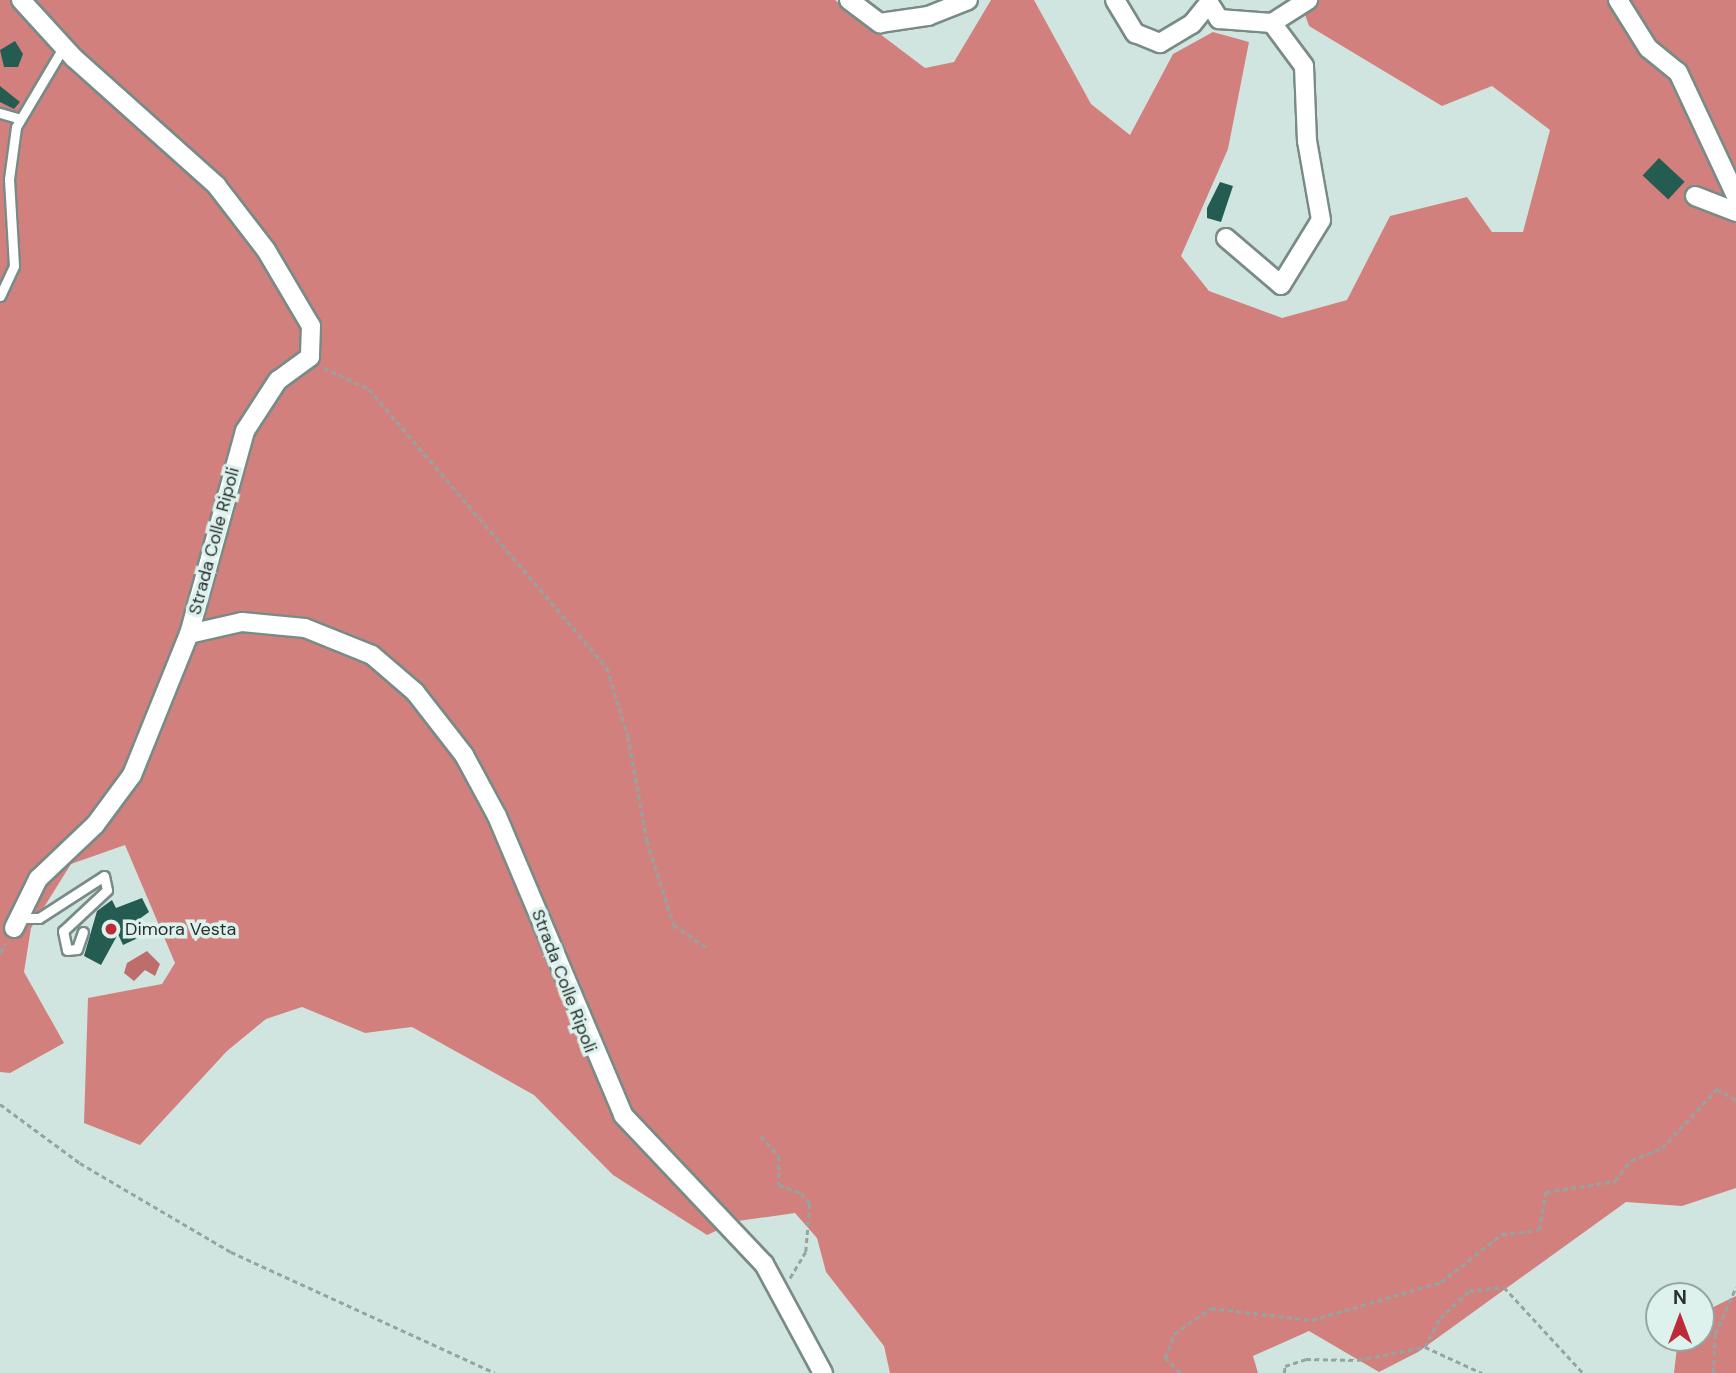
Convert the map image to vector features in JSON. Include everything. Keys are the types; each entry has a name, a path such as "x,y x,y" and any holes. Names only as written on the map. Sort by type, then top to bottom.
{"street":[{"path":"21,0 63,48 180,148 235,208 303,309 313,338 310,357"},
{"path":"849,0 880,23 928,16 968,0"},
{"path":"1115,0 1135,33 1160,43 1192,24 1209,3 1219,19 1272,23 1308,0"},
{"path":"1618,0 1648,48 1678,72 1736,196"},
{"path":"1226,238 1281,285 1321,220 1307,141 1304,66 1272,23"},
{"path":"1695,196 1736,212"},
{"name":"Strada Colle Ripoli","path":"310,357 278,380 248,423 189,634 242,622 298,626 364,651 415,692 464,755 497,816 623,1115 658,1159 744,1241 780,1289 823,1373"},
{"path":"16,923 38,879 95,825 132,775 189,634"}],"lane":[{"path":"0,296 14,267 9,179 18,118 63,48"},
{"path":"0,113 18,118"},
{"path":"16,923 39,918 104,876 107,890 63,931 67,950 77,949 83,932"}],"path":[{"path":"310,357 336,378 369,389 607,668 670,912 686,938 706,947"},
{"path":"1180,1373 1165,1358 1174,1334 1211,1308 1312,1320 1441,1282 1502,1234 1539,1230 1546,1192 1615,1181 1631,1160 1662,1148 1717,1089 1736,1100"},
{"path":"0,1104 80,1163 239,1256 495,1373"},
{"path":"761,1136 779,1156 779,1185 801,1193 810,1204 806,1252 780,1289"},
{"path":"1425,1347 1440,1318 1469,1291 1504,1287 1583,1373"},
{"path":"1713,1373 1715,1334 1736,1287"},
{"path":"1284,1373 1285,1366 1306,1359 1358,1360 1425,1347 1482,1373"}],"shaded area":[{"path":"0,0 835,0 925,68 954,62 991,0 1034,0 1091,104 1130,135 1173,54 1213,32 1249,42 1228,149 1181,256 1209,291 1282,318 1347,300 1390,216 1467,197 1492,232 1523,232 1550,130 1492,86 1442,106 1309,26 1300,0 1736,0 1736,1188 1682,1206 1626,1202 1418,1352 1379,1372 1309,1331 1253,1356 1258,1373 890,1373 884,1346 826,1272 817,1238 795,1213 738,1221 707,1235 613,1175 534,1095 412,1027 365,1033 302,1007 266,1019 227,1051 140,1145 84,1123 88,998 162,984 175,963 125,845 71,864 31,928 24,972 64,1043 10,1073 0,1072"},
{"path":"147,951 160,964 155,976 145,970 134,981 124,973 127,963"},
{"path":"1736,1296 1736,1373 1674,1373 1676,1352 1715,1352 1715,1306"}],"building":[{"path":"15,41 23,54 18,67 4,67 0,50"},
{"path":"0,86 20,102 14,109 0,102"},
{"path":"1659,158 1685,182 1668,199 1643,176"},
{"path":"1220,182 1233,186 1221,222 1207,218 1207,208"},
{"name":"Dimora Vesta","path":"142,898 149,912 131,925 138,938 123,945 118,934 101,965 84,956 97,911 112,900 116,908"}],"place":[{"name":"Dimora Vesta","path":"111,929"}]}
